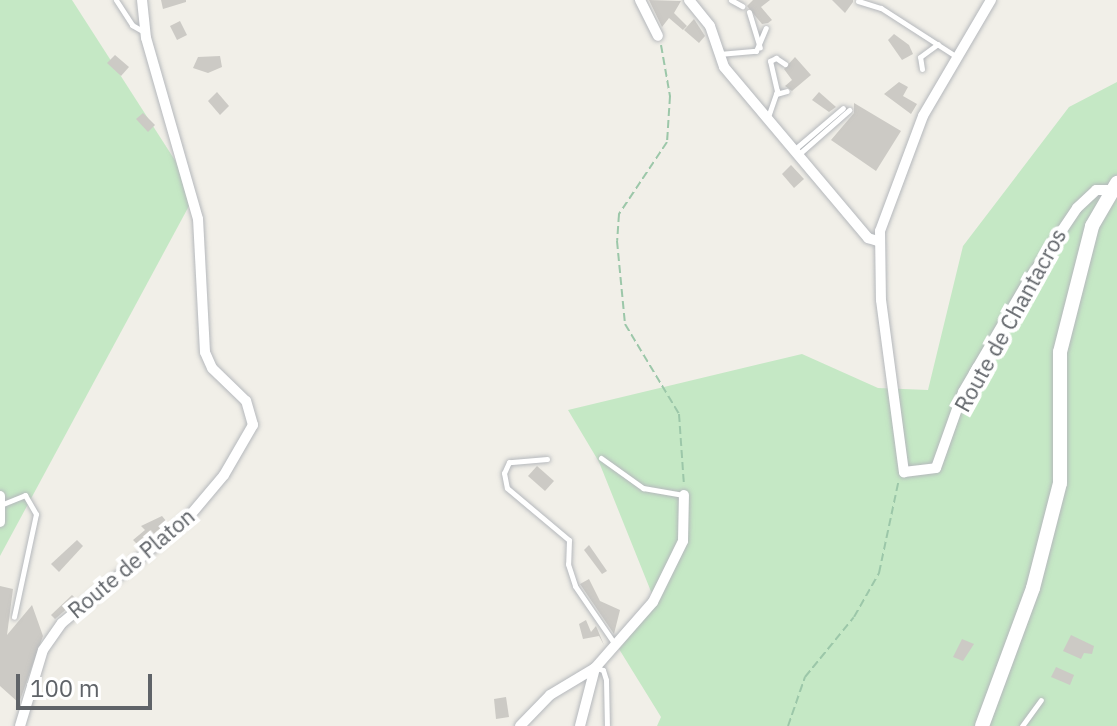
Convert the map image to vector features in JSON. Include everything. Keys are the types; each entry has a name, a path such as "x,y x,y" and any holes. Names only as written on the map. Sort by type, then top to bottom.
{"main road":[{"path":"982,726 1033,588 1060,483 1060,352 1092,226 1113,186"}],"street":[{"name":"Route de Platon","path":"20,726 43,650 62,623 187,519 224,475 253,425 246,401 212,368 205,352 198,219 145,31 142,0"},
{"path":"640,0 658,36"},
{"path":"689,0 710,26 718,55 868,238 878,241"},
{"path":"904,472 878,241 915,135 991,0"},
{"name":"Route de Chantacros","path":"904,472 936,468 963,392 1030,278 1077,208 1096,190 1113,186"},
{"path":"520,726 550,695 595,668 653,602 683,541 684,495"},
{"path":"0,522 1,500"},
{"path":"580,726 595,668"}],"lane":[{"path":"116,0 132,25 145,31"},
{"path":"731,0 742,6"},
{"path":"858,1 881,8 957,57"},
{"path":"749,12 760,48"},
{"path":"760,48 766,28"},
{"path":"922,69 918,59 938,44"},
{"path":"718,55 760,48"},
{"path":"768,117 776,94 770,61 776,58 785,64"},
{"path":"776,94 787,91"},
{"path":"796,152 846,109"},
{"path":"601,458 643,488 684,495"},
{"path":"547,459 509,462 504,473 507,488 569,540 568,564 575,586 614,643"},
{"path":"1,500 25,495 36,514 14,617"},
{"path":"595,668 605,674 607,726"},
{"path":"1022,726 1041,700"}],"path":[{"path":"658,36 670,96 667,142 619,214 620,292 630,336 679,414 684,495"},
{"path":"788,726 805,677 854,617 879,573 904,472"}],"green space":[{"path":"0,0 72,0 196,193 0,556"},
{"path":"1117,82 1117,726 657,726 661,717 619,649 656,604 599,462 568,410 802,354 878,388 928,390 963,246 1069,107"}],"building":[{"path":"161,0 186,0 186,2 163,9"},
{"path":"649,0 681,1 674,13 687,26 683,30 669,18 662,27"},
{"path":"753,0 770,0 761,7 772,20 762,24 747,6"},
{"path":"832,0 853,0 853,2 845,13"},
{"path":"694,19 705,36 699,43 684,30"},
{"path":"180,21 187,35 177,40 170,26"},
{"path":"894,34 909,45 913,54 902,60 888,40"},
{"path":"115,55 129,67 121,76 107,63"},
{"path":"220,56 222,67 208,73 193,68 198,57"},
{"path":"795,57 811,75 792,91 785,86 792,80 784,69"},
{"path":"899,82 908,87 903,96 917,104 911,114 884,94"},
{"path":"217,92 229,106 220,115 208,101"},
{"path":"819,92 836,107 829,112 812,100"},
{"path":"854,103 901,131 876,171 831,140 854,113"},
{"path":"143,113 155,125 148,132 136,119"},
{"path":"791,165 804,179 794,188 782,174"},
{"path":"537,466 554,481 545,491 528,476"},
{"path":"162,516 167,522 140,547 133,540 145,530 141,526"},
{"path":"77,540 83,546 59,572 51,564"},
{"path":"589,545 607,571 602,574 584,550"},
{"path":"589,579 600,601 620,610 614,634 580,584"},
{"path":"0,586 13,589 7,635 32,605 43,636 19,703 0,686"},
{"path":"72,595 77,600 55,619 51,615"},
{"path":"586,620 591,632 596,626 604,645 599,636 583,639 579,624"},
{"path":"1071,635 1094,646 1092,654 1084,653 1081,659 1063,651"},
{"path":"962,639 974,644 963,661 953,657"},
{"path":"1056,667 1074,675 1070,685 1051,677"},
{"path":"506,697 509,717 496,719 494,699"}]}
